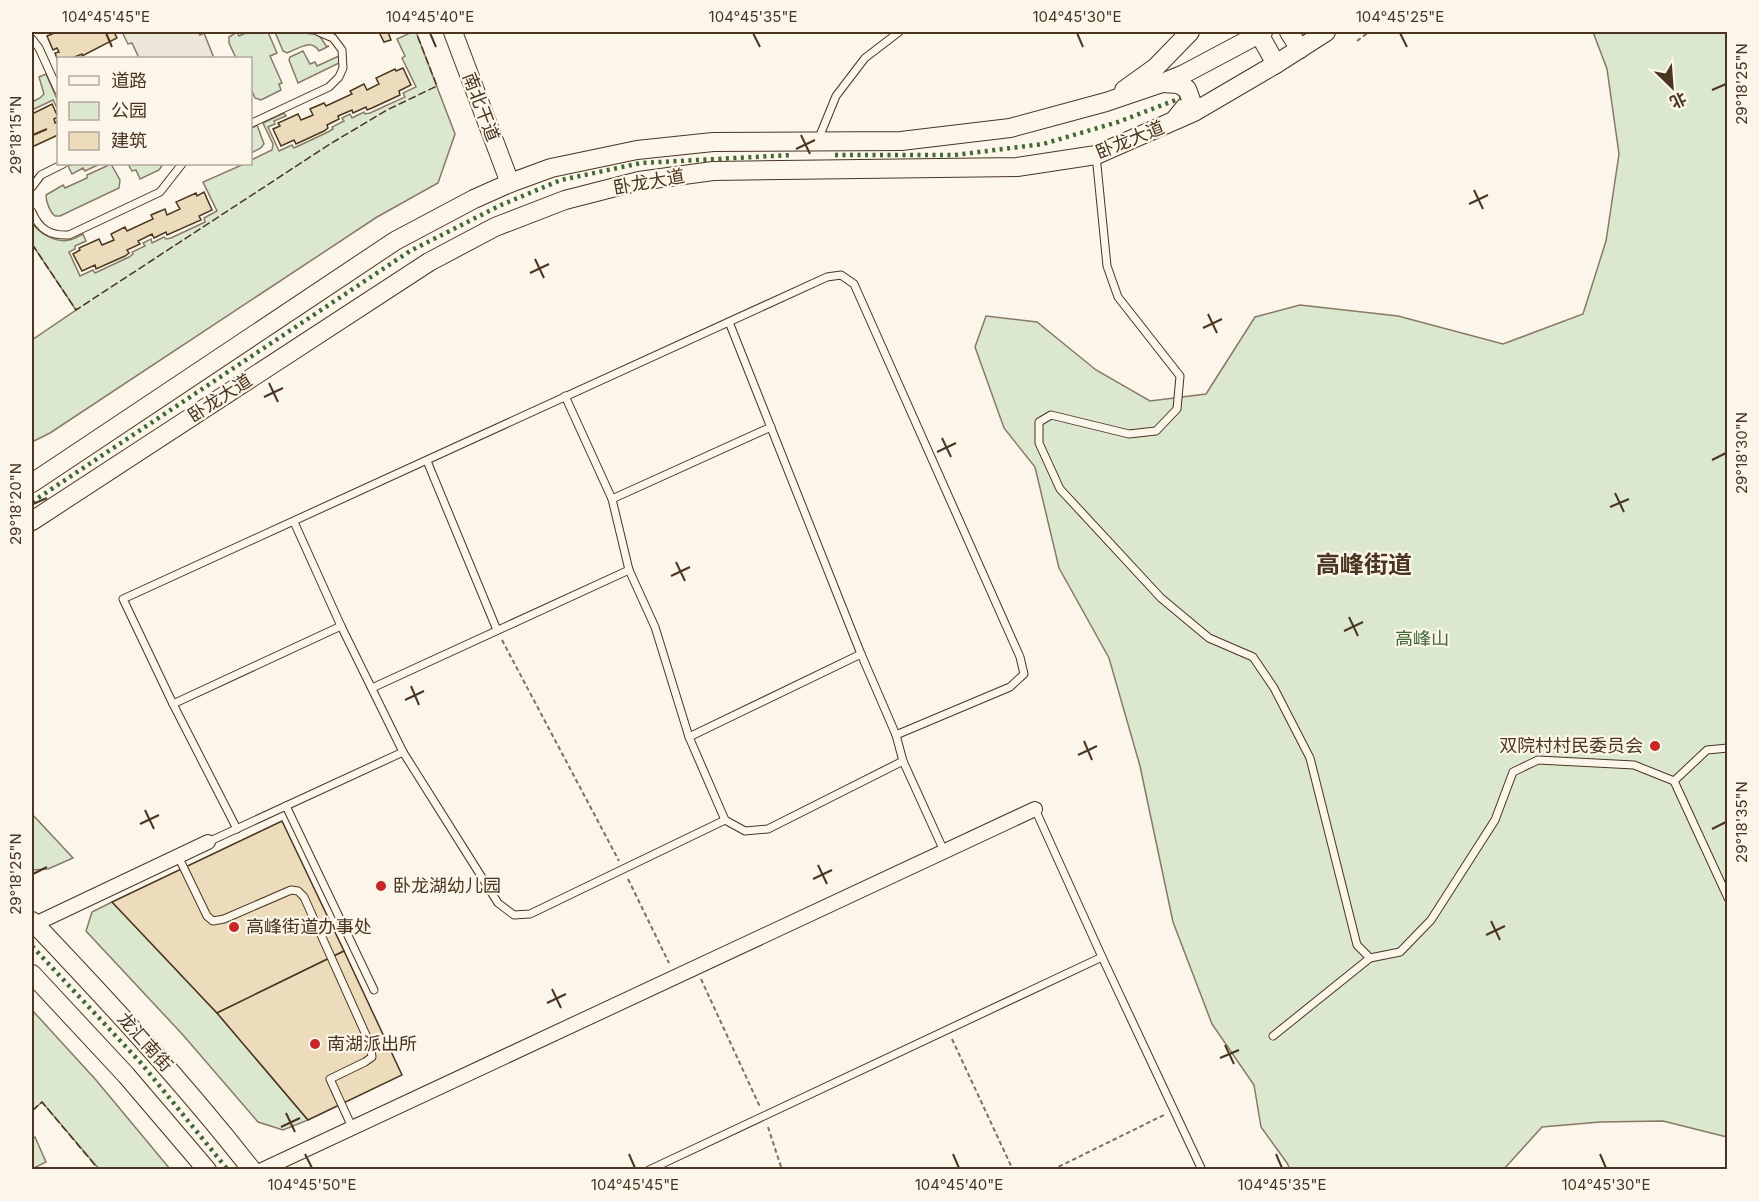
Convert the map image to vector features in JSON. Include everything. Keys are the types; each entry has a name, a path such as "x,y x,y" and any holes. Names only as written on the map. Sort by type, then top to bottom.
{"main road":[{"name":"南北干道","path":"453,32 510,183"},
{"path":"1107,102 1156,67 1190,32"},
{"name":"卧龙大道","path":"32,483 395,241 474,199 510,183 551,168 637,150 712,142 901,141 1010,128 1107,102 1162,83 1260,32"},
{"path":"1260,32 1276,64"},
{"path":"1290,32 1300,49"},
{"name":"卧龙大道","path":"32,521 429,262 495,227 565,200 639,181 713,171 1017,167 1096,155 1194,112 1326,32"},
{"path":"1162,83 1178,84 1187,88 1191,100 1173,122"},
{"name":"龙汇南街","path":"33,922 153,1049 211,1117 252,1170"},
{"name":"龙汇南街","path":"32,974 126,1075 207,1170"}],"street":[{"path":"262,1170 1035,808"},
{"path":"33,922 208,842"}],"lane":[{"path":"32,32 57,88"},
{"path":"252,123 328,87 339,77 343,68 342,50 333,38 320,32"},
{"path":"817,142 836,96 865,58 899,32"},
{"path":"32,39 39,48"},
{"path":"47,66 57,75"},
{"path":"1096,155 1107,266 1118,297 1180,376 1177,409 1156,431 1129,434 1051,415 1039,422 1039,443 1060,489 1161,598 1209,638 1253,657 1274,688 1310,758 1357,945 1370,958"},
{"path":"32,187 41,175 61,165"},
{"path":"32,212 37,222 47,232 69,235 160,192 181,165"},
{"path":"237,829 173,704 123,598 827,277 841,275 854,284 1020,657 1024,674 1010,687 896,735"},
{"path":"729,322 861,654 896,735 903,761 944,851"},
{"path":"565,396 612,499 629,570 655,627 689,737 725,820 746,831 768,829 903,761"},
{"path":"612,499 771,426"},
{"path":"427,461 497,630"},
{"path":"294,522 341,626 403,752 498,903 514,915 530,914 725,820"},
{"path":"372,687 629,570"},
{"path":"173,704 341,626"},
{"path":"689,737 861,654"},
{"path":"1674,781 1707,750 1728,748"},
{"path":"208,842 403,752"},
{"path":"1273,1036 1370,958 1400,952 1431,920 1495,819 1513,772 1538,760 1634,765 1674,781 1728,898"},
{"path":"286,806 374,990"},
{"path":"1035,808 1202,1170"},
{"path":"178,856 207,916 213,921 225,919 291,890 298,891 304,897 370,1044 372,1056 365,1062 330,1079 352,1127"},
{"path":"649,1170 1102,957"}],"path":[{"path":"1357,41 1369,32"},
{"path":"497,630 624,870 675,977"},
{"path":"695,967 765,1117 782,1170"},
{"path":"948,1029 1013,1170"},
{"path":"1052,1170 1174,1110"}],"green space":[{"path":"237,32 239,36 248,32 268,32 277,53 270,56 282,83 279,84 281,90 261,100 255,98 252,91 252,57 236,57 229,43 229,37"},
{"path":"275,32 319,35 326,46 329,46 319,51 316,47 308,45 287,53 283,51"},
{"path":"416,32 455,134 438,183 377,217 50,433 32,442 32,340 76,310 32,244 32,222 43,234 53,239 71,240 83,234 86,241 69,252 80,276 93,270 95,273 129,257 133,254 132,252 145,246 143,243 151,239 152,243 164,237 171,238 205,222 204,218 217,211 203,182 242,165 252,165 252,160 272,150 273,144 263,123 284,113 286,116 274,121 275,124 268,127 279,151 292,145 294,148 333,129 332,127 344,121 342,118 350,114 352,118 364,112 365,114 370,113 405,97 403,93 416,87 402,58 405,56 397,39"},
{"name":"高峰山","path":"1593,32 1727,32 1727,1137 1663,1121 1600,1122 1542,1127 1504,1169 1290,1169 1261,1127 1254,1085 1212,1024 1173,922 1140,766 1109,658 1059,568 1035,467 1004,428 975,347 986,316 1037,322 1096,370 1150,401 1206,394 1255,317 1300,305 1398,316 1503,344 1583,314 1606,241 1619,154 1607,69"},
{"path":"303,51 310,64 315,62 317,66 339,56 339,63 298,83 289,60 290,57"},
{"path":"46,74 57,99 57,108 53,100 32,110 32,102 44,94 39,77"},
{"path":"257,125 264,144 252,152 252,128"},
{"path":"98,165 85,171 83,168 72,174 68,166"},
{"path":"112,165 120,180 119,188 60,216 55,216 49,207 46,195 63,185 65,188 87,178 87,175"},
{"path":"129,165 162,165 159,170 140,179 136,170 132,171"},
{"path":"32,814 73,858 48,869 32,870"},
{"path":"112,902 217,1013 308,1120 283,1130 258,1122 183,1035 86,931 92,912"},
{"path":"32,1010 96,1080 170,1169 99,1169 42,1102 32,1111"},
{"path":"35,1137 46,1162 32,1169 32,1139"}],"shaded area":[{"path":"122,32 198,32 200,35 204,33 214,57 139,57 132,43 128,44"}],"building":[{"path":"57,32 114,32 117,38 82,56 82,54 57,58 55,53 59,52 57,48 53,50 47,36"},
{"path":"379,32 388,32 391,40 384,42"},
{"path":"403,68 411,85 399,91 400,95 367,110 366,107 338,116 339,119 327,125 328,128 324,131 296,144 294,140 281,146 273,129 280,126 278,123 298,114 301,120 313,115 310,109 324,103 326,106 352,94 350,91 364,84 367,90 379,84 376,78 395,69 396,71"},
{"path":"52,104 57,115 54,119 55,123 57,122 57,135 32,147 32,114"},
{"path":"204,192 212,210 199,216 201,220 167,235 166,232 154,238 152,234 138,241 140,244 127,250 129,253 125,256 96,269 95,265 82,271 73,254 80,250 79,248 99,239 102,245 114,240 111,234 125,227 127,231 153,219 151,215 165,209 167,215 180,209 176,202"},
{"name":"高峰街道办事处","path":"282,821 344,951 217,1013 112,902"},
{"name":"南湖派出所","path":"344,951 402,1075 308,1120 217,1013"}],"hedge":[{"path":"835,155 955,155 1043,144 1118,122 1181,98"},
{"path":"32,502 410,251 501,205 561,180 641,163 792,155"},
{"path":"32,946 141,1063 228,1170"}],"fence":[{"path":"32,244 76,310 330,144 387,110 437,86 416,32"},
{"path":"32,1111 42,1102 99,1170"}],"place":[{"name":"双院村村民委员会","path":"1655,746"},
{"name":"卧龙湖幼儿园","path":"381,886"},
{"name":"高峰街道办事处","path":"234,927"},
{"name":"南湖派出所","path":"315,1044"}],"district":[{"name":"高峰街道","path":"1364,565"}]}
